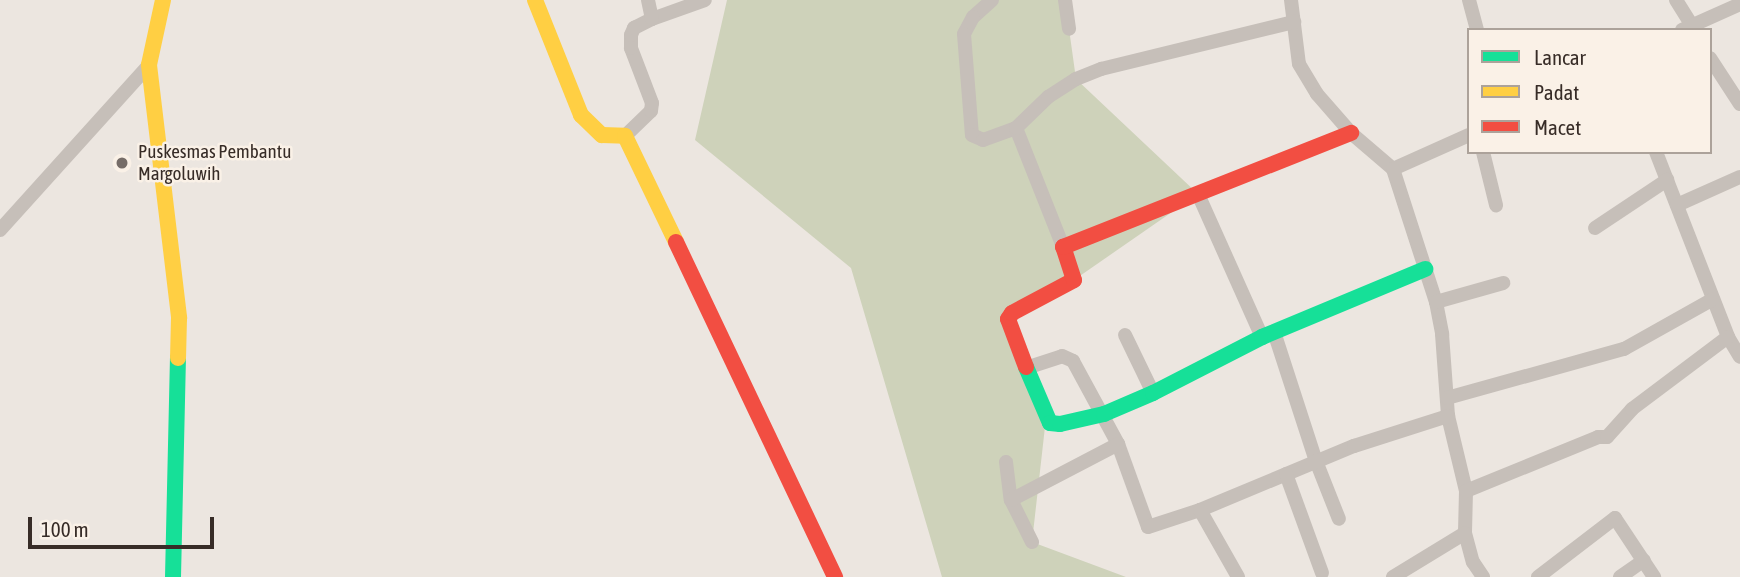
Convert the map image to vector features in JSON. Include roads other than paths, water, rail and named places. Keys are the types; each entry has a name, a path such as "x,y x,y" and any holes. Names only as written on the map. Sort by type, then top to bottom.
{"street":[{"path":"163,0 149,65 179,318 173,577"},
{"path":"535,0 581,115 602,135 625,136 651,111 652,103 631,48 634,28 705,0"},
{"path":"648,0 652,19"},
{"path":"992,0 973,18 964,34 972,135 983,140 1016,128 1048,97 1076,79 1101,69 1294,22"},
{"path":"1065,0 1069,29"},
{"path":"1291,0 1299,64 1317,94 1350,133 1393,169 1436,302 1442,334 1448,416 1466,491 1465,533 1473,562 1483,577"},
{"path":"1468,0 1475,28"},
{"path":"1676,0 1690,28 1740,4"},
{"path":"1712,61 1740,104"},
{"path":"0,230 149,65"},
{"path":"1016,128 1074,280 1008,318 1050,423 1104,414 1153,393 1268,334 1425,269"},
{"path":"1063,247 1350,133"},
{"path":"625,136 835,577"},
{"path":"1393,169 1467,136"},
{"path":"1483,154 1496,205"},
{"path":"1657,154 1728,337 1740,356"},
{"path":"1676,205 1740,177"},
{"path":"1595,228 1667,180"},
{"path":"1199,194 1268,334 1339,519"},
{"path":"1436,302 1503,283"},
{"path":"1447,398 1624,349 1713,299"},
{"path":"1125,335 1153,393"},
{"path":"1466,491 1598,436 1607,437 1632,409 1728,337"},
{"path":"1026,368 1062,356 1068,358 1104,414 1118,444 1148,527 1200,510 1316,461 1448,416"},
{"path":"1011,500 1118,444"},
{"path":"1006,462 1011,500 1032,542"},
{"path":"1286,474 1320,576"},
{"path":"1200,510 1238,577"},
{"path":"1538,577 1615,518 1654,577"},
{"path":"1393,577 1465,533"},
{"path":"1620,577 1644,560"}],"place":[{"name":"Puskesmas Pembantu Margoluwih","path":"122,163"}]}
